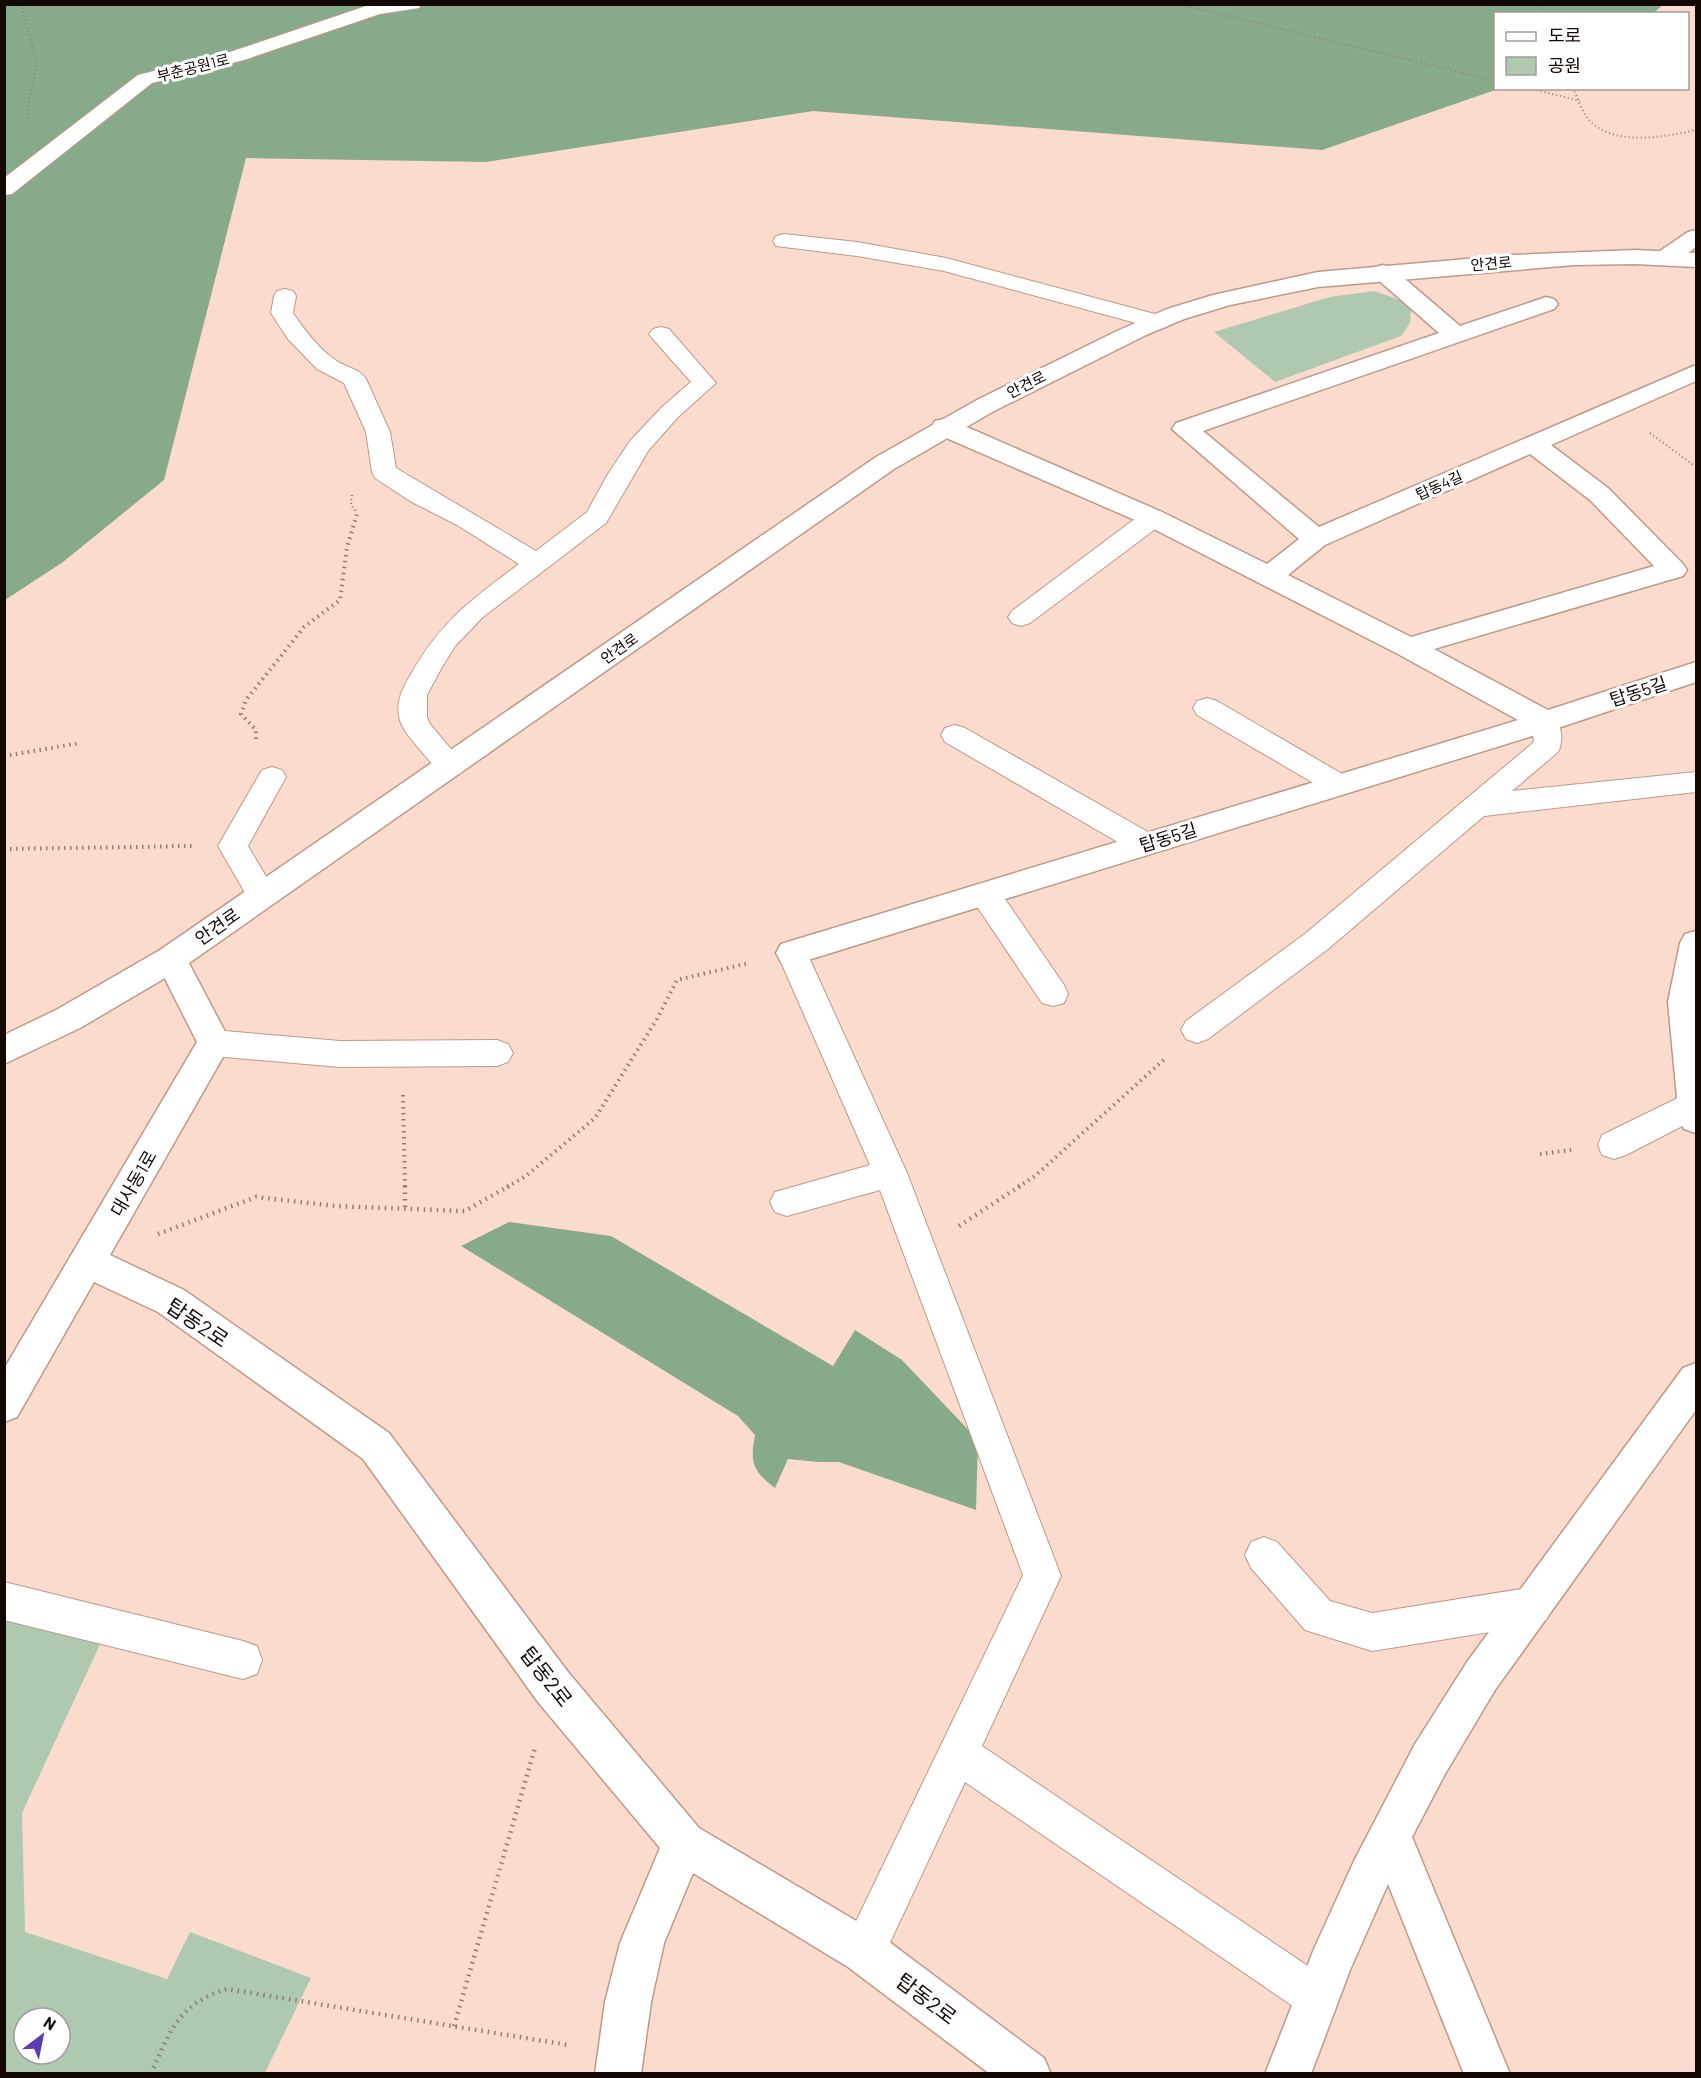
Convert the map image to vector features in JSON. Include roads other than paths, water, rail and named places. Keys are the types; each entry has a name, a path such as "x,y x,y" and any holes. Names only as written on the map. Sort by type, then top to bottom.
{"street":[{"path":"1665,258 1696,237"},
{"name":"안견로","path":"4,1051 68,1019 171,959 451,766 843,490 945,428 1052,371 1158,322 1231,296 1281,284 1335,276 1556,259 1696,260"},
{"path":"1383,272 1456,335"},
{"path":"1316,539 1185,429 1546,304"},
{"name":"탑동4길","path":"1270,576 1316,539 1696,372"},
{"path":"945,428 1153,518 1408,647 1545,722"},
{"path":"1408,647 1673,570 1599,494 1533,444"},
{"name":"탑동5길","path":"792,953 1545,722 1696,672"},
{"path":"1695,1099 1684,1002 1696,943"},
{"path":"171,959 214,1043"},
{"name":"대사동1로","path":"4,1405 214,1043"},
{"name":"탑동2로","path":"88,1262 171,1301 376,1446 553,1687 684,1843 864,1951 1028,2073"},
{"path":"1287,2073 1369,1876 1430,1759 1481,1676 1696,1380"},
{"path":"1390,1835 1487,2073"},
{"path":"619,2064 628,2002 642,1943 684,1843"}],"lane":[{"name":"부춘공원1로","path":"4,189 145,79 237,56 377,9 411,4"},
{"path":"784,241 857,249 946,265 1158,322"},
{"path":"285,296 282,313 297,334 325,364 354,379 378,432 384,472 418,495 466,519 536,562"},
{"path":"451,766 418,729 411,706 413,695 431,663 462,621 597,517 620,474 639,446 670,412 704,382 661,334"},
{"path":"1021,617 1153,518"},
{"path":"1207,708 1339,785"},
{"path":"1197,1030 1317,941 1398,875 1548,745 1545,722"},
{"path":"955,735 1145,844"},
{"path":"262,895 233,846 272,777"},
{"path":"1475,806 1696,782"},
{"path":"985,894 1053,994"},
{"path":"792,953 890,1173 918,1253 1042,1576 864,1951"},
{"path":"214,1043 340,1054 496,1053"},
{"path":"1614,1145 1695,1099"},
{"path":"787,1202 890,1173"},
{"path":"1264,1555 1319,1617 1372,1632 1533,1606"},
{"path":"4,1601 243,1660"},
{"path":"958,1754 1318,1998"}]}
